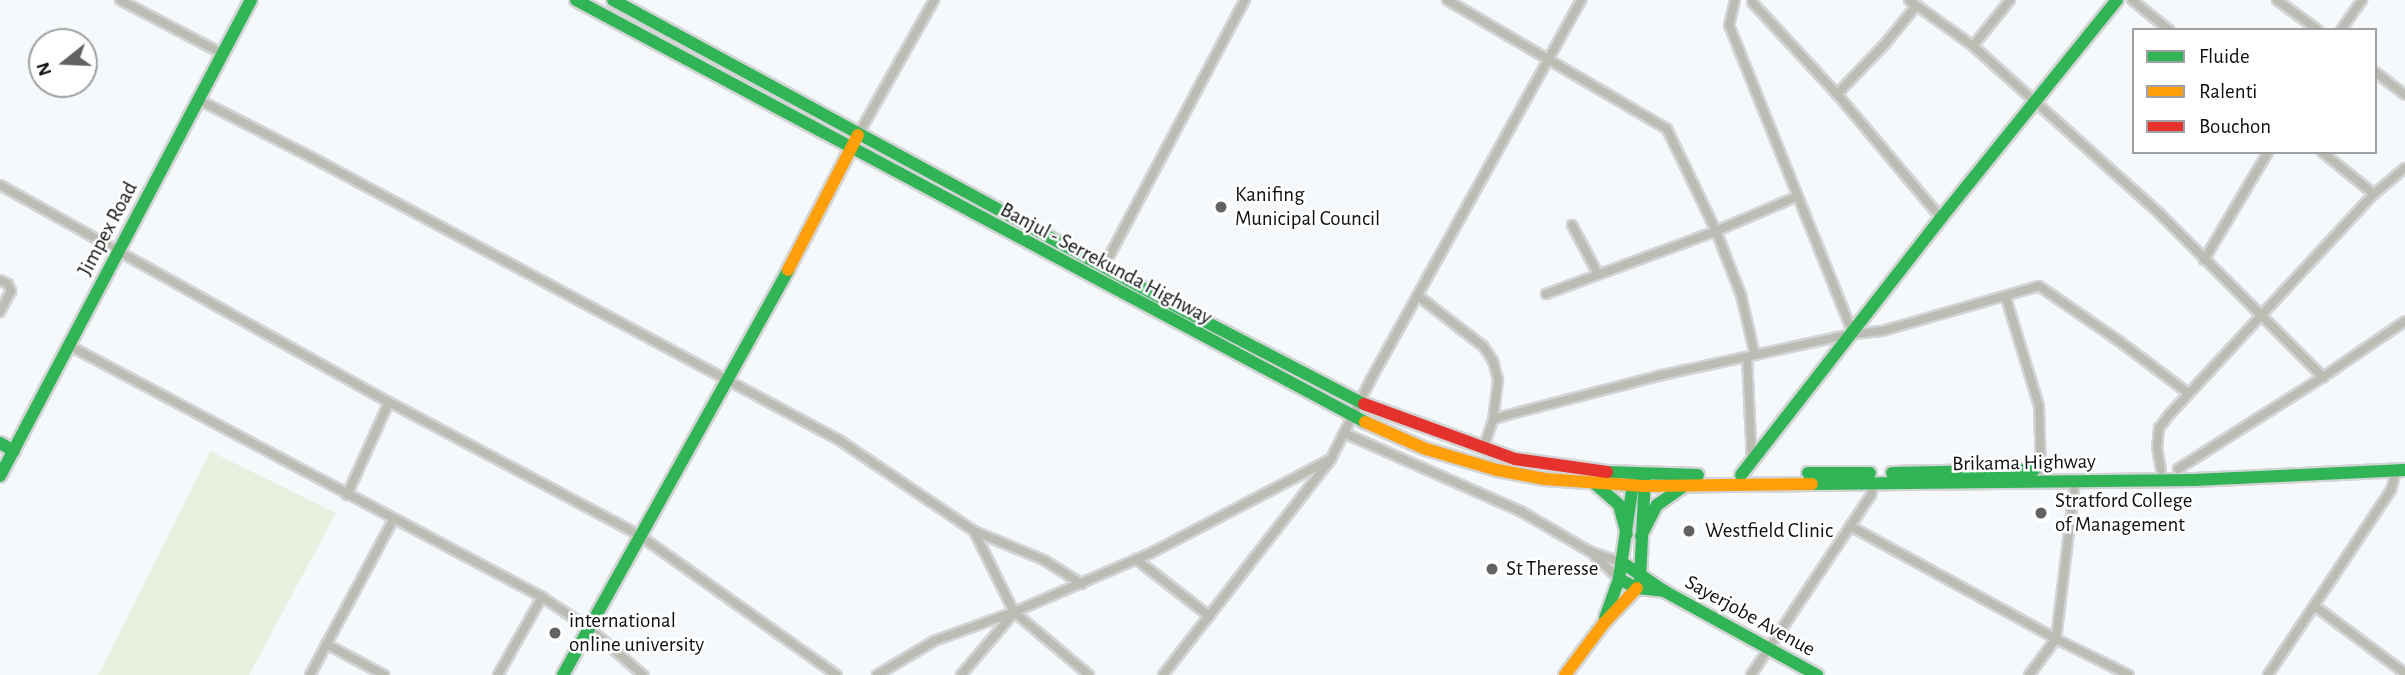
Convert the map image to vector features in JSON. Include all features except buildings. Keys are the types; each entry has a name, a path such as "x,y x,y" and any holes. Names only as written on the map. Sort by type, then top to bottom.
{"main road":[{"name":"Jimpex Road","path":"0,477 251,0"},
{"name":"Banjul - Serrekunda Highway","path":"576,0 850,150 1354,417 1426,449 1497,470 1545,479 1594,483 1639,480"},
{"name":"Banjul - Serrekunda Highway","path":"613,0 858,135 1360,403 1483,449 1556,467 1639,480"},
{"path":"1741,475 1941,218 2117,0"},
{"path":"563,675 858,135"},
{"path":"0,443 14,451"},
{"name":"Brikama Highway","path":"1639,480 1686,485 2041,470 2314,467 2405,460"},
{"name":"Brikama Highway","path":"1639,480 1741,475 2075,481 2323,476 2400,470"},
{"path":"1604,623 1623,563 1639,480"},
{"path":"1565,675 1604,623 1637,588 1642,573 1639,480"},
{"path":"1594,483 1619,505 1627,534"},
{"path":"1641,536 1657,505 1686,485"},
{"name":"Sayerjobe Avenue","path":"1623,563 1642,573 1664,591 1817,675"},
{"name":"Sayerjobe Avenue","path":"1619,579 1637,588 1664,591"}],"street":[{"path":"120,0 223,54"},
{"path":"858,135 934,0"},
{"path":"1104,266 1245,0"},
{"path":"1447,0 1667,130 1716,231 1741,295 1751,356 1752,462"},
{"path":"1163,675 1331,459 1581,0"},
{"path":"1735,0 1729,25 1853,334"},
{"path":"1909,0 1973,46 2160,214 2323,377"},
{"path":"1973,46 2010,0"},
{"path":"2132,0 2167,28"},
{"path":"2277,0 2315,28"},
{"path":"2341,28 2362,0"},
{"path":"1751,1 1837,93 1941,218"},
{"path":"1837,93 1885,44 1916,6"},
{"path":"2377,73 2405,94"},
{"path":"197,99 311,157 724,381 839,440 974,531 1044,560 1082,584"},
{"path":"2204,260 2267,154"},
{"path":"2324,154 2374,194"},
{"path":"2161,470 2159,428 2188,393 2374,194 2405,168"},
{"path":"0,185 389,402 639,535 837,675"},
{"path":"1546,294 1597,272 1716,231 1798,197"},
{"path":"1572,226 1597,272"},
{"path":"0,280 8,284 11,291 0,313"},
{"path":"1493,420 1751,356 1853,334 1882,331 2006,298 2039,286 2188,393"},
{"path":"1418,296 1483,346 1493,361 1497,380 1493,420 1483,449"},
{"path":"2006,298 2039,406 2041,470"},
{"path":"2178,469 2323,377 2405,321"},
{"path":"68,345 542,597 589,628 643,675"},
{"path":"346,495 389,402"},
{"path":"1344,433 1522,512 1589,551 1623,563"},
{"path":"877,675 934,641 1014,612 1136,559 1331,459"},
{"path":"2268,675 2316,607 2391,490 2400,470"},
{"path":"1751,675 1850,526 1875,478"},
{"path":"2029,675 2056,639 2075,481"},
{"path":"310,675 393,520"},
{"path":"1850,526 2056,639 2129,675"},
{"path":"974,531 1014,612 1089,675"},
{"path":"1589,551 1619,579"},
{"path":"1136,559 1209,616"},
{"path":"498,675 542,597"},
{"path":"2316,607 2405,673"},
{"path":"961,675 1014,612"},
{"path":"326,644 384,675"}],"green space":[{"path":"210,451 336,513 249,675 98,675"}],"traffic: fast":[{"path":"0,476 251,0"},
{"path":"576,0 1365,422"},
{"path":"613,0 1185,311 1364,404"},
{"path":"1741,475 1941,218 2117,0"},
{"path":"563,675 788,270"},
{"path":"0,443 14,451"},
{"path":"1892,473 2034,470"},
{"path":"1812,484 2194,480 2405,470"},
{"path":"1607,472 1698,475"},
{"path":"1808,473 1870,473"},
{"path":"1634,477 1619,579 1637,588 1664,591"},
{"path":"1640,578 1645,477"},
{"path":"1594,483 1619,505 1627,534"},
{"path":"1641,536 1657,505 1686,485"},
{"path":"1623,563 1664,591 1817,675"},
{"path":"1605,618 1619,579"}],"traffic: slow":[{"path":"788,270 858,135"},
{"path":"1365,422 1426,449 1497,470 1545,479 1644,486 1812,484"},
{"path":"1565,675 1604,623 1637,588"}],"traffic: jam":[{"path":"1364,404 1515,459 1607,472"}],"place":[{"name":"Kanifing Municipal Council","path":"1221,207"},
{"name":"Stratford College of Management","path":"2041,513"},
{"name":"Westfield Clinic","path":"1689,531"},
{"name":"St Theresse","path":"1492,569"},
{"name":"international online university","path":"555,633"}]}
